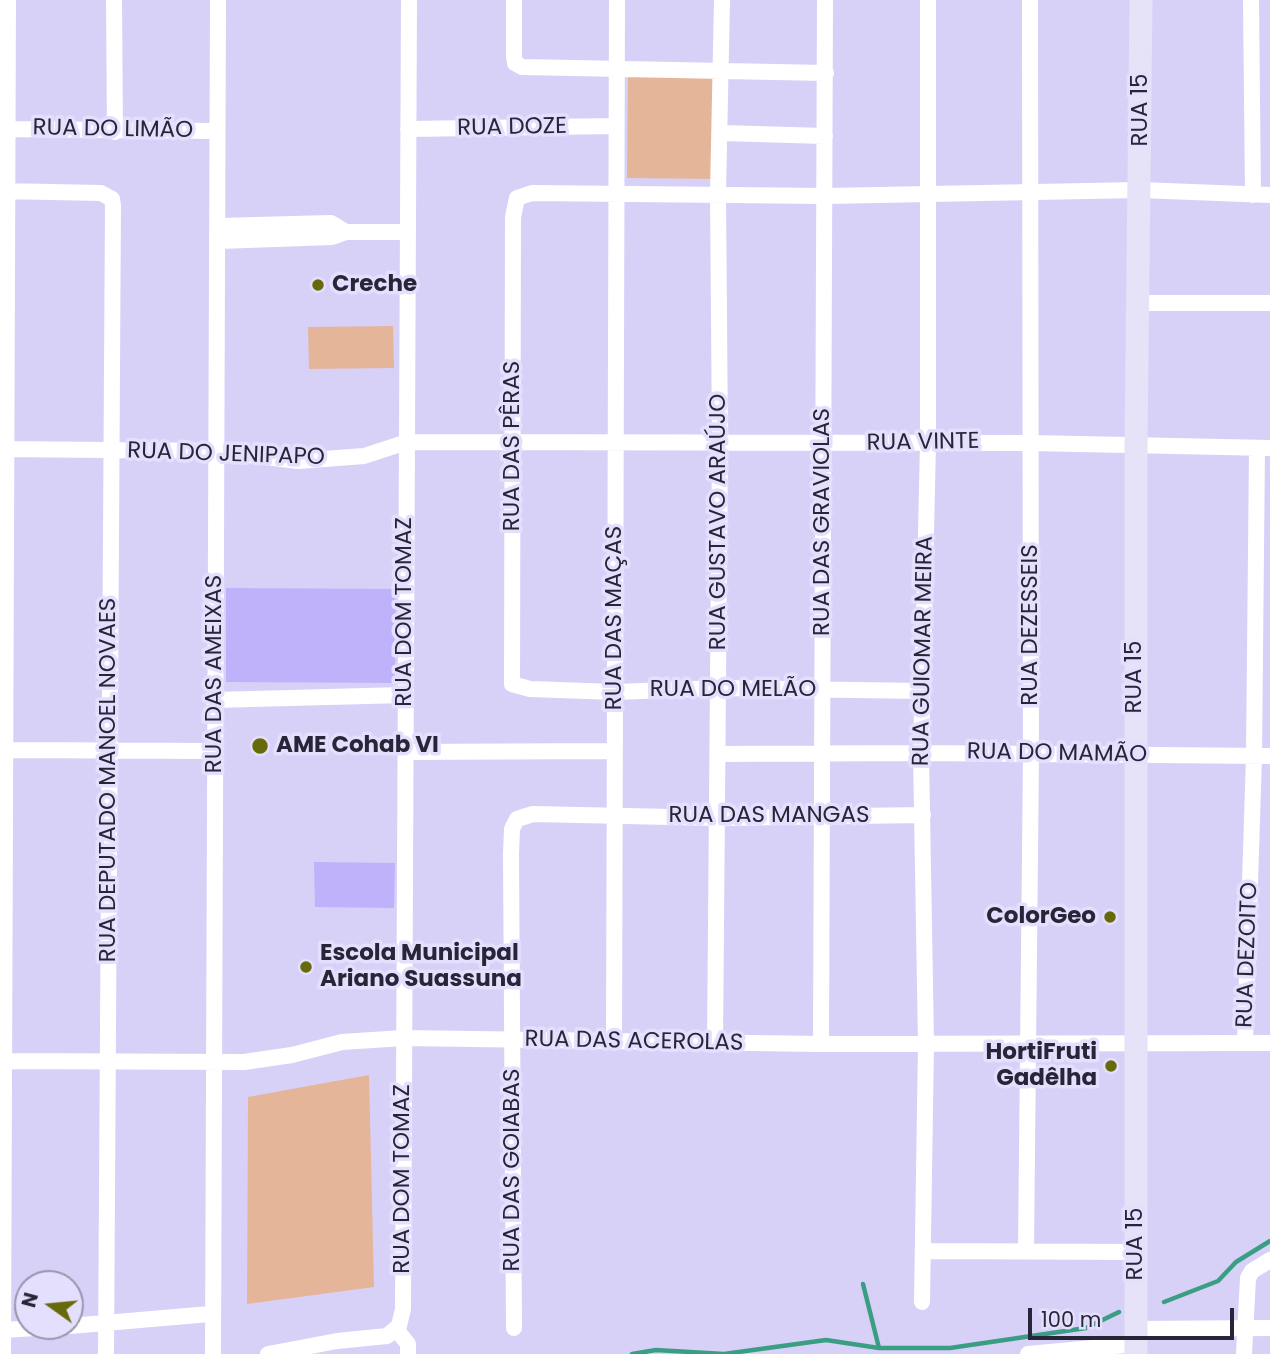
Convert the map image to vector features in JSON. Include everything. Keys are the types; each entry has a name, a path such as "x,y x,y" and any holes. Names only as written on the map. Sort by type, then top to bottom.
{"main road":[{"name":"RUA 15","path":"1136,1342 1136,446 1141,0"}],"street":[{"path":"3,1354 2,812 7,750 3,688 4,191 9,129 4,59 8,0"},
{"path":"114,0 115,132"},
{"name":"RUA DAS AMEIXAS","path":"212,1351 211,1061 219,234 218,0"},
{"name":"RUA DOM TOMAZ","path":"396,1329 403,1309 409,0"},
{"path":"514,0 514,56 515,63 522,67 826,73"},
{"path":"616,126 617,0"},
{"name":"RUA GUSTAVO ARAÚJO","path":"715,1043 720,444 718,193 722,0"},
{"name":"RUA DAS GRAVIOLAS","path":"821,1044 825,0"},
{"name":"RUA GUIOMAR MEIRA","path":"922,1302 926,1044 921,752 928,443 928,0"},
{"name":"RUA DEZESSEIS","path":"1026,1250 1031,754 1030,0"},
{"path":"1251,0 1253,195"},
{"name":"RUA DOZE","path":"408,129 616,126"},
{"name":"RUA DAS MAÇAS","path":"614,1042 615,815 612,751 615,692 616,126"},
{"name":"RUA DO LIMÃO","path":"9,129 217,131"},
{"path":"721,133 825,136"},
{"path":"617,193 825,196 1140,190 1270,195"},
{"name":"RUA DEPUTADO MANOEL NOVAES","path":"4,191 100,193 112,200 113,206 106,1354"},
{"name":"RUA DAS PÊRAS","path":"510,674 513,217 517,198 524,194 617,193"},
{"path":"219,234 331,223 346,232 407,232"},
{"path":"1139,303 1270,303"},
{"name":"RUA DO JENIPAPO","path":"4,449 216,450 298,461 338,460 374,454 407,442"},
{"name":"RUA VINTE","path":"407,442 1031,443 1264,447"},
{"name":"RUA DEZOITO","path":"1245,1042 1262,756 1264,447"},
{"name":"RUA DO MELÃO","path":"510,674 512,684 524,689 615,692 719,688 923,691"},
{"path":"213,700 405,695"},
{"path":"7,750 214,751"},
{"path":"405,752 612,751"},
{"name":"RUA DO MAMÃO","path":"718,754 921,752 1262,756"},
{"name":"RUA DAS GOIABAS","path":"514,1328 511,1041 513,825 516,819 526,814 615,815"},
{"name":"RUA DAS MANGAS","path":"615,815 717,818 923,815"},
{"name":"RUA DAS ACEROLAS","path":"2,1061 270,1059 342,1042 403,1038 821,1044 1135,1041 1270,1043"},
{"path":"924,1251 1137,1252"},
{"path":"1244,1354 1246,1287 1252,1271 1270,1260"},
{"path":"84,1325 211,1314"},
{"path":"1028,1354 1244,1328 1270,1328"},
{"path":"4,1330 14,1329"},
{"path":"268,1354 337,1341 387,1336 396,1329 408,1343 408,1354"}],"shaded area":[{"path":"628,75 717,75 717,179 627,178"},
{"path":"393,326 394,368 309,369 308,327"},
{"path":"369,1075 374,1287 247,1304 248,1097"}],"building":[{"path":"226,588 396,589 395,683 226,682"},
{"path":"314,862 395,863 394,908 315,907"}],"waterway":[{"path":"1164,1302 1218,1281 1236,1262 1270,1241"},
{"path":"863,1284 879,1348"},
{"path":"632,1354 656,1350 724,1354 826,1340 879,1348 950,1348 1086,1328 1119,1312"}],"place":[{"name":"Creche","path":"318,285"},
{"name":"AME Cohab VI","path":"260,746"},
{"name":"ColorGeo","path":"1110,917"},
{"name":"Escola Municipal Ariano Suassuna","path":"306,967"},
{"name":"HortiFruti Gadêlha","path":"1111,1066"}]}
